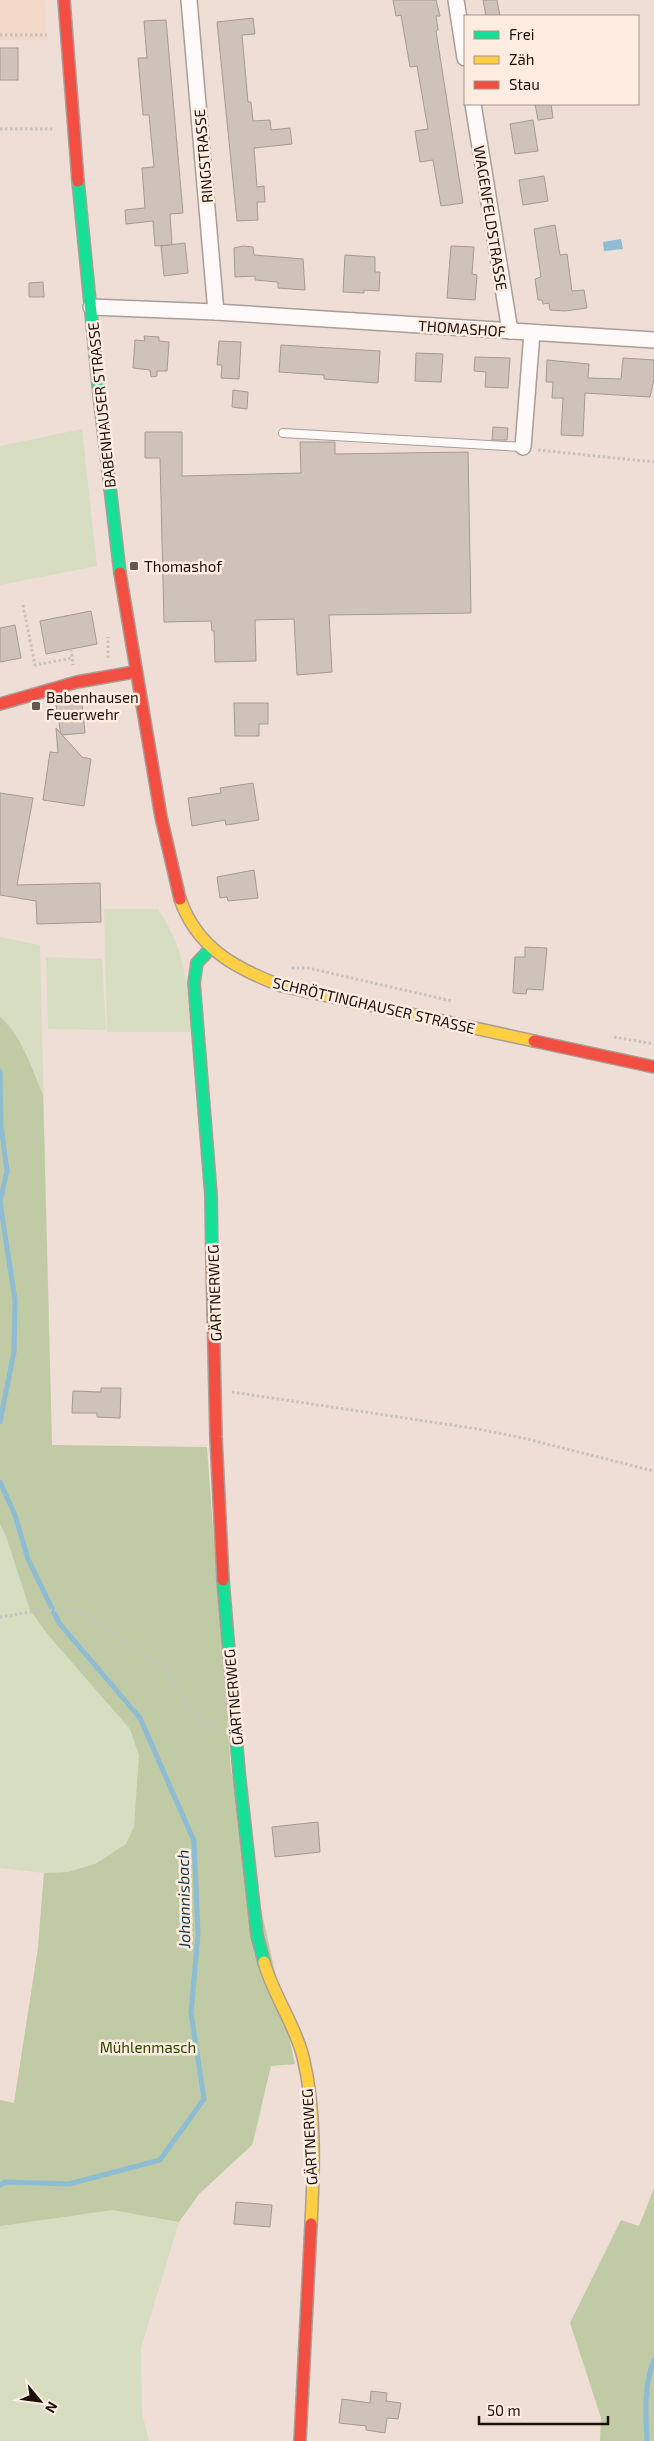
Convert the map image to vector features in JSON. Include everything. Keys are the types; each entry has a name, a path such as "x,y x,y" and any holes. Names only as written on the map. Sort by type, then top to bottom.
{"main road":[{"name":"BABENHAUSER STRASSE","path":"64,0 66,45 90,306 112,508 134,672"},
{"path":"0,704 76,682 134,672"},
{"name":"SCHRÖTTINGHAUSER STRASSE","path":"134,672 169,852 188,921 210,949 220,958 246,973 282,986 654,1067"},
{"name":"GÄRTNERWEG","path":"210,949 197,963 194,983 211,1195 221,1551 237,1738 257,1935 266,1968 303,2056 311,2114 313,2181 300,2441"}],"street":[{"name":"RINGSTRASSE","path":"190,0 216,312"},
{"path":"456,0 464,52"},
{"name":"WAGENFELDSTRASSE","path":"473,105 510,332"},
{"name":"THOMASHOF","path":"90,306 216,312 654,340"},
{"path":"523,447 532,333"}],"lane":[{"path":"283,433 523,447"}],"path":[{"path":"0,35 49,35"},
{"path":"0,129 58,129"},
{"path":"523,447 534,450 654,462"},
{"path":"23,605 35,665 72,658"},
{"path":"71,649 74,668"},
{"path":"289,968 308,968 453,1002"},
{"path":"606,1037 627,1038 654,1044"},
{"path":"216,1390 478,1429 654,1470"},
{"path":"0,1618 60,1610 75,1610 88,1616 166,1669 184,1702 200,1722 237,1738"}],"shaded area":[{"path":"0,0 45,0 46,40 0,40"}],"green space":[{"path":"82,429 97,566 0,585 0,446"},
{"path":"104,909 158,909 168,925 180,954 186,983 191,1032 107,1032"},
{"name":"Mühlenmasch","path":"0,937 40,945 52,1445 262,2110 252,2145 199,2194 179,2222 141,2348 142,2413 149,2441 0,2441 0,2100 14,2103 38,1948 44,1873 0,1868"},
{"path":"46,957 102,959 106,1030 48,1029"},
{"name":"Mühlenmasch","path":"0,1017 20,1043 43,1095 52,1445 207,1447 231,1771 295,2064 271,2066 252,2145 199,2194 179,2222 113,2210 0,2226 0,2100 14,2103 38,1948 44,1873 68,1872 95,1864 126,1844 134,1827 139,1755 130,1729 49,1636 30,1610 6,1536 0,1524"},
{"path":"654,2188 654,2441 600,2441 601,2418 570,2323 621,2220 639,2226"}],"water":[{"path":"621,239 623,249 604,251 603,242"}],"building":[{"path":"393,0 436,0 440,16 436,16 438,30 436,31 463,203 441,206 433,160 420,162 415,131 428,129 417,66 410,67 401,15 396,16"},
{"path":"483,0 497,0 500,15 486,15"},
{"path":"253,18 255,34 242,35 248,102 251,102 253,121 270,120 271,130 290,128 292,144 254,148 257,187 264,186 265,202 257,202 258,220 237,221 217,22"},
{"path":"166,20 183,213 170,214 172,245 155,246 153,221 126,224 125,210 145,208 142,168 154,167 149,115 143,115 138,58 147,58 144,21"},
{"path":"0,48 18,48 18,80 0,80"},
{"path":"535,105 551,105 553,118 538,120"},
{"path":"533,120 538,151 515,154 510,124"},
{"path":"544,176 548,201 523,205 519,180"},
{"path":"555,225 560,255 567,254 572,291 584,290 587,308 565,311 550,310 549,303 543,304 542,300 538,300 535,279 541,277 534,229"},
{"path":"185,243 188,273 164,276 161,246"},
{"path":"243,246 253,247 254,255 303,259 305,290 278,288 278,282 255,280 255,276 235,277 234,248"},
{"path":"451,246 474,247 472,274 477,275 475,300 447,298"},
{"path":"345,255 375,257 375,272 380,272 379,291 364,290 364,293 343,292"},
{"path":"43,282 44,297 29,297 29,283"},
{"path":"144,336 159,337 159,341 169,342 167,371 157,371 157,376 151,377 150,370 133,368 135,340 145,341"},
{"path":"219,341 241,342 239,379 221,378 222,365 217,365"},
{"path":"281,345 380,351 378,383 324,379 324,375 279,372"},
{"path":"416,353 443,354 441,382 415,381"},
{"path":"475,357 510,358 508,388 485,387 486,372 474,371"},
{"path":"623,358 654,360 654,379 650,397 585,393 583,436 561,435 563,398 552,398 553,382 546,382 547,360 589,364 588,378 621,379"},
{"path":"233,390 248,392 247,409 232,407"},
{"path":"493,427 508,428 507,440 492,440"},
{"path":"145,432 182,432 182,476 301,473 300,442 335,442 335,454 468,452 471,613 329,615 332,672 297,675 294,619 255,620 256,661 215,662 214,631 212,631 211,621 164,622 160,458 145,458"},
{"path":"91,611 97,644 46,654 40,621"},
{"path":"15,625 21,658 0,662 0,628"},
{"path":"82,703 85,733 61,735 56,705"},
{"path":"234,703 268,703 268,724 259,724 259,736 235,736"},
{"path":"56,728 82,757 91,759 84,806 43,800 50,752 58,753"},
{"path":"253,783 259,820 226,825 225,820 192,826 188,798 221,793 220,788"},
{"path":"0,793 33,798 17,885 100,883 101,922 37,924 36,901 0,895"},
{"path":"254,870 258,898 228,901 227,897 220,898 217,877"},
{"path":"525,947 547,948 543,990 527,989 526,994 513,993 515,957 525,957"},
{"path":"101,1388 121,1388 120,1418 97,1417 97,1413 72,1413 73,1391 101,1392"},
{"path":"318,1822 320,1852 275,1857 272,1827"},
{"path":"236,2202 272,2205 270,2227 234,2224"},
{"path":"371,2391 387,2393 386,2401 401,2403 398,2419 387,2418 385,2433 366,2430 366,2426 339,2423 342,2399 370,2403"}],"waterway":[{"name":"Johannisbach","path":"0,1071 1,1126 7,1171 0,1202 15,1300 14,1352 0,1422"},
{"name":"Johannisbach","path":"0,1482 15,1515 28,1559 59,1623 140,1718 194,1841 198,1934 191,2013 204,2099 160,2160 69,2184 5,2182 0,2185"},
{"path":"647,2441 647,2391 650,2371 654,2361"}],"traffic: fast":[{"path":"78,181 99,394 120,573"},
{"path":"210,949 197,963 194,983 211,1195 212,1263"},
{"path":"223,1580 239,1772 257,1935 264,1962"}],"traffic: slow":[{"path":"180,899 187,916 208,944 234,964 282,986 534,1041"},
{"path":"264,1962 299,2045 307,2077 313,2140 311,2224"}],"traffic: jam":[{"path":"64,0 78,181"},
{"path":"120,573 161,817 180,899"},
{"path":"0,704 77,682 134,672"},
{"path":"534,1041 654,1067"},
{"path":"212,1263 216,1437 223,1580"},
{"path":"300,2441 311,2224"}],"place":[{"name":"Thomashof","path":"134,566"},
{"name":"Babenhausen Feuerwehr","path":"36,706"}]}
